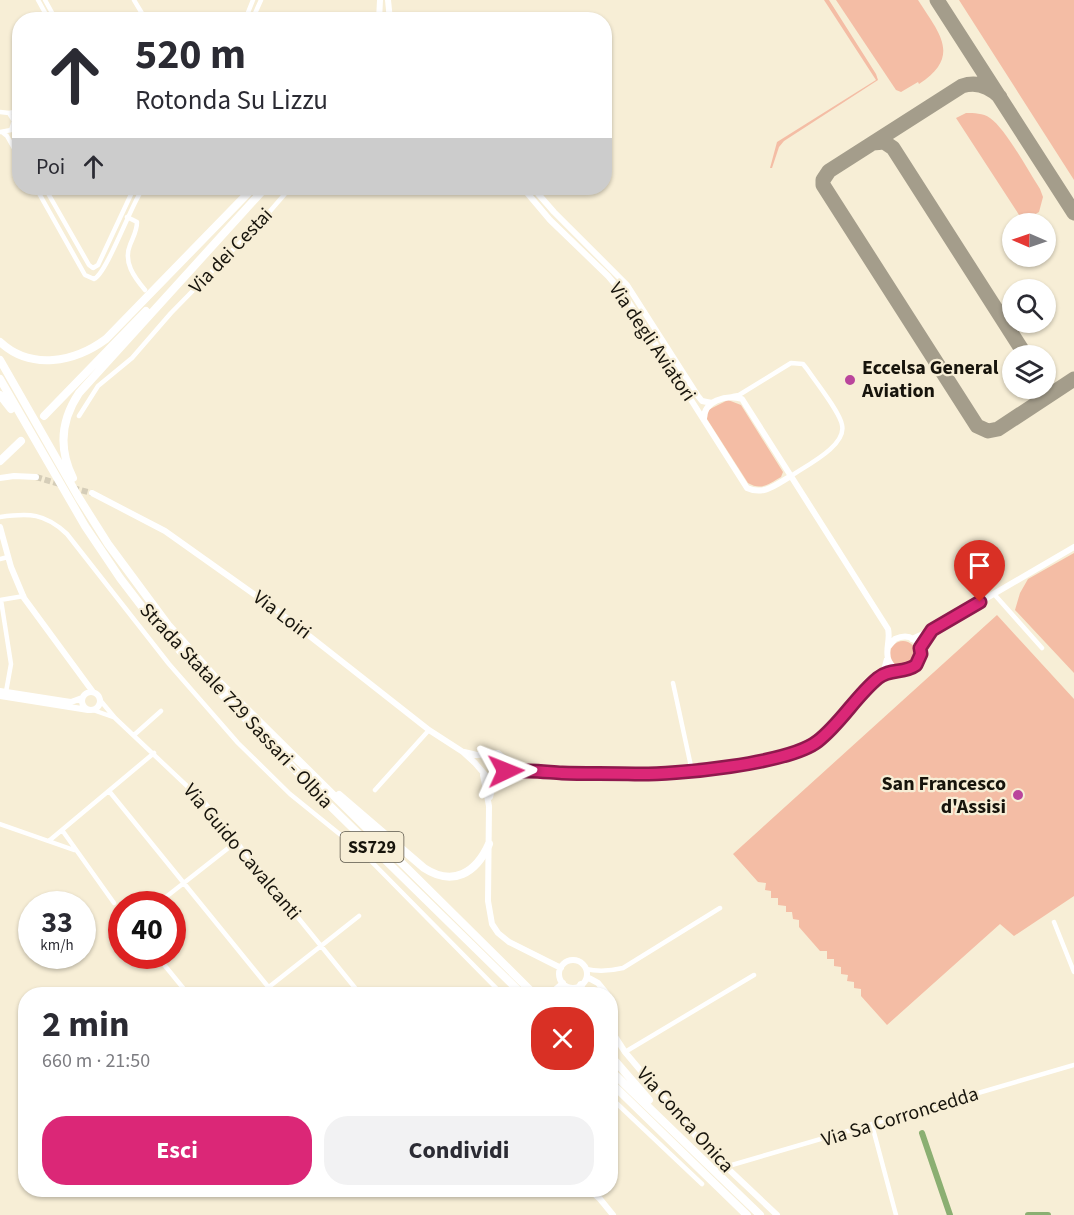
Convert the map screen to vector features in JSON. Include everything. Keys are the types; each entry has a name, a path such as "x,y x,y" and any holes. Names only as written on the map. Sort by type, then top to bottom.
{"highway":[{"path":"88,370 246,195"},
{"path":"44,416 258,195"},
{"path":"0,342 17,354 40,360 65,359 89,350 106,339 214,229"},
{"path":"70,477 63,441 65,421 74,401 217,239"},
{"name":"Strada Statale 729 Sassari - Olbia","path":"0,360 70,477 86,497 108,544 137,585 194,655 527,987"},
{"path":"0,379 50,471"},
{"path":"0,395 50,471"},
{"path":"0,461 21,441"},
{"name":"Strada Statale 729 Sassari - Olbia","path":"50,471 98,546 142,607 192,665 315,791 515,987"},
{"path":"296,758 431,873 453,877 466,872 478,863 489,844"},
{"path":"618,1065 675,1133"},
{"path":"618,1078 760,1215"},
{"path":"618,1090 746,1215"}],"street":[{"path":"0,107 8,112 12,119"},
{"path":"0,112 12,112"},
{"path":"1,132 7,136 12,145"},
{"path":"40,195 82,270 90,279 98,278 102,272 139,195"},
{"path":"43,201 51,197 89,265 94,268 98,265 131,195"},
{"name":"Via dei Cestai","path":"79,416 98,386 124,366 171,313 284,195"},
{"name":"Via degli Aviatori","path":"529,195 550,220 617,286 747,488 758,492 764,491 791,476"},
{"name":"Via degli Aviatori","path":"539,195 627,285 698,396 702,401 714,402"},
{"path":"127,217 137,222 127,252 129,265 145,290"},
{"path":"162,306 171,313"},
{"path":"729,396 740,394 791,363 803,364 807,369 843,426 837,443 791,476"},
{"name":"Via degli Aviatori","path":"704,420 705,410 714,402 729,396 742,399 888,629"},
{"path":"0,478 36,477"},
{"name":"Via Loiri","path":"86,497 149,521 189,548 279,612 429,730 463,752 476,763 483,773"},
{"path":"0,517 30,514 48,520 62,530 169,664 238,743 290,794 363,853 495,987"},
{"path":"0,527 8,557 24,596 100,700 98,708 90,710 2,693"},
{"path":"888,629 899,637 912,639 932,630 1074,547"},
{"path":"0,559 8,557"},
{"path":"994,594 1042,648"},
{"path":"2,693 11,664 1,600 24,596"},
{"path":"483,773 492,779 528,771 616,774 692,771 771,759 806,749 818,742 836,724 887,665 890,641 888,629"},
{"path":"920,648 932,630"},
{"path":"888,646 899,637"},
{"path":"877,679 884,674 911,669 916,665 921,654 920,648 912,639"},
{"path":"887,659 898,670"},
{"path":"80,673 86,689 83,706 90,710"},
{"path":"673,683 692,771"},
{"path":"2,693 71,702 93,692"},
{"name":"Via Guido Cavalcanti","path":"100,700 115,718 205,803 354,987"},
{"name":"Via Guido Cavalcanti","path":"90,710 115,718"},
{"path":"134,735 161,711"},
{"path":"375,790 429,730"},
{"name":"Via Loiri","path":"463,752 477,755 489,754"},
{"path":"50,840 154,753"},
{"path":"528,771 517,767 498,753 489,754 482,760 489,806 488,901 492,924 498,933 509,942 561,968"},
{"path":"489,806 493,786 507,767 505,759"},
{"path":"109,791 267,987"},
{"path":"0,824 74,850"},
{"path":"62,830 108,895"},
{"path":"174,891 236,842"},
{"path":"586,969 596,972 622,968 720,908"},
{"path":"269,987 358,916"},
{"path":"1054,922 1074,972"},
{"path":"570,987 563,983 560,974 561,968 568,961 582,963 586,969 587,977 581,985 575,987"},
{"path":"168,969 182,987"},
{"path":"625,1052 754,975"},
{"path":"587,977 601,987"},
{"path":"558,987 563,983"},
{"name":"Via Conca Onica","path":"618,1041 705,1147 777,1215"},
{"name":"Via Sa Corroncedda","path":"725,1167 1074,1065"},
{"path":"618,1105 702,1184"},
{"path":"872,1125 896,1215"},
{"path":"598,1197 613,1215"}],"shaded area":[{"path":"824,0 829,0 878,80 784,141 770,168 777,142 876,80"},
{"path":"836,0 918,0 939,34 943,54 940,64 919,84 918,82 901,92 896,90"},
{"path":"959,0 1074,0 1074,180"},
{"path":"966,113 978,114 987,116 996,123 1040,189 1043,197 1039,212 1018,213 956,118"},
{"path":"728,400 741,405 783,472 781,477 761,486 748,483 707,419 708,410"},
{"path":"1074,553 1074,673 1015,610 1020,593 1028,579"},
{"path":"997,615 1074,699 1074,896 1014,936 1000,924 887,1025 861,996 861,989 854,988 854,982 847,981 848,975 841,974 841,967 834,966 834,959 827,959 827,951 820,951 799,927 799,920 793,919 792,912 786,912 786,906 778,905 778,898 771,898 771,891 765,890 766,883 758,882 733,854"},
{"path":"903,641 912,645 916,654 912,663 903,667 894,663 890,654 894,645"}],"waterway":[{"path":"922,1133 950,1215"},
{"path":"1028,1215 1048,1215"}],"taxiway":[{"path":"937,0 1074,213"},
{"path":"1000,97 992,90 982,86 973,84 962,86 829,171 823,180 823,185 977,426 988,431 998,429 1074,379"},
{"path":"873,143 884,142 893,148 1019,345"}],"tunnel":[{"path":"36,477 63,485"},
{"path":"73,488 92,493"}],"place":[{"name":"Eccelsa General Aviation","path":"850,380"},
{"name":"San Francesco d'Assisi","path":"1018,795"}],"route":[{"path":"506,771 503,775 528,771 642,774 686,772 796,753 818,742 877,679 892,671 904,671 916,665 921,654 920,648 932,630 980,602"}]}
